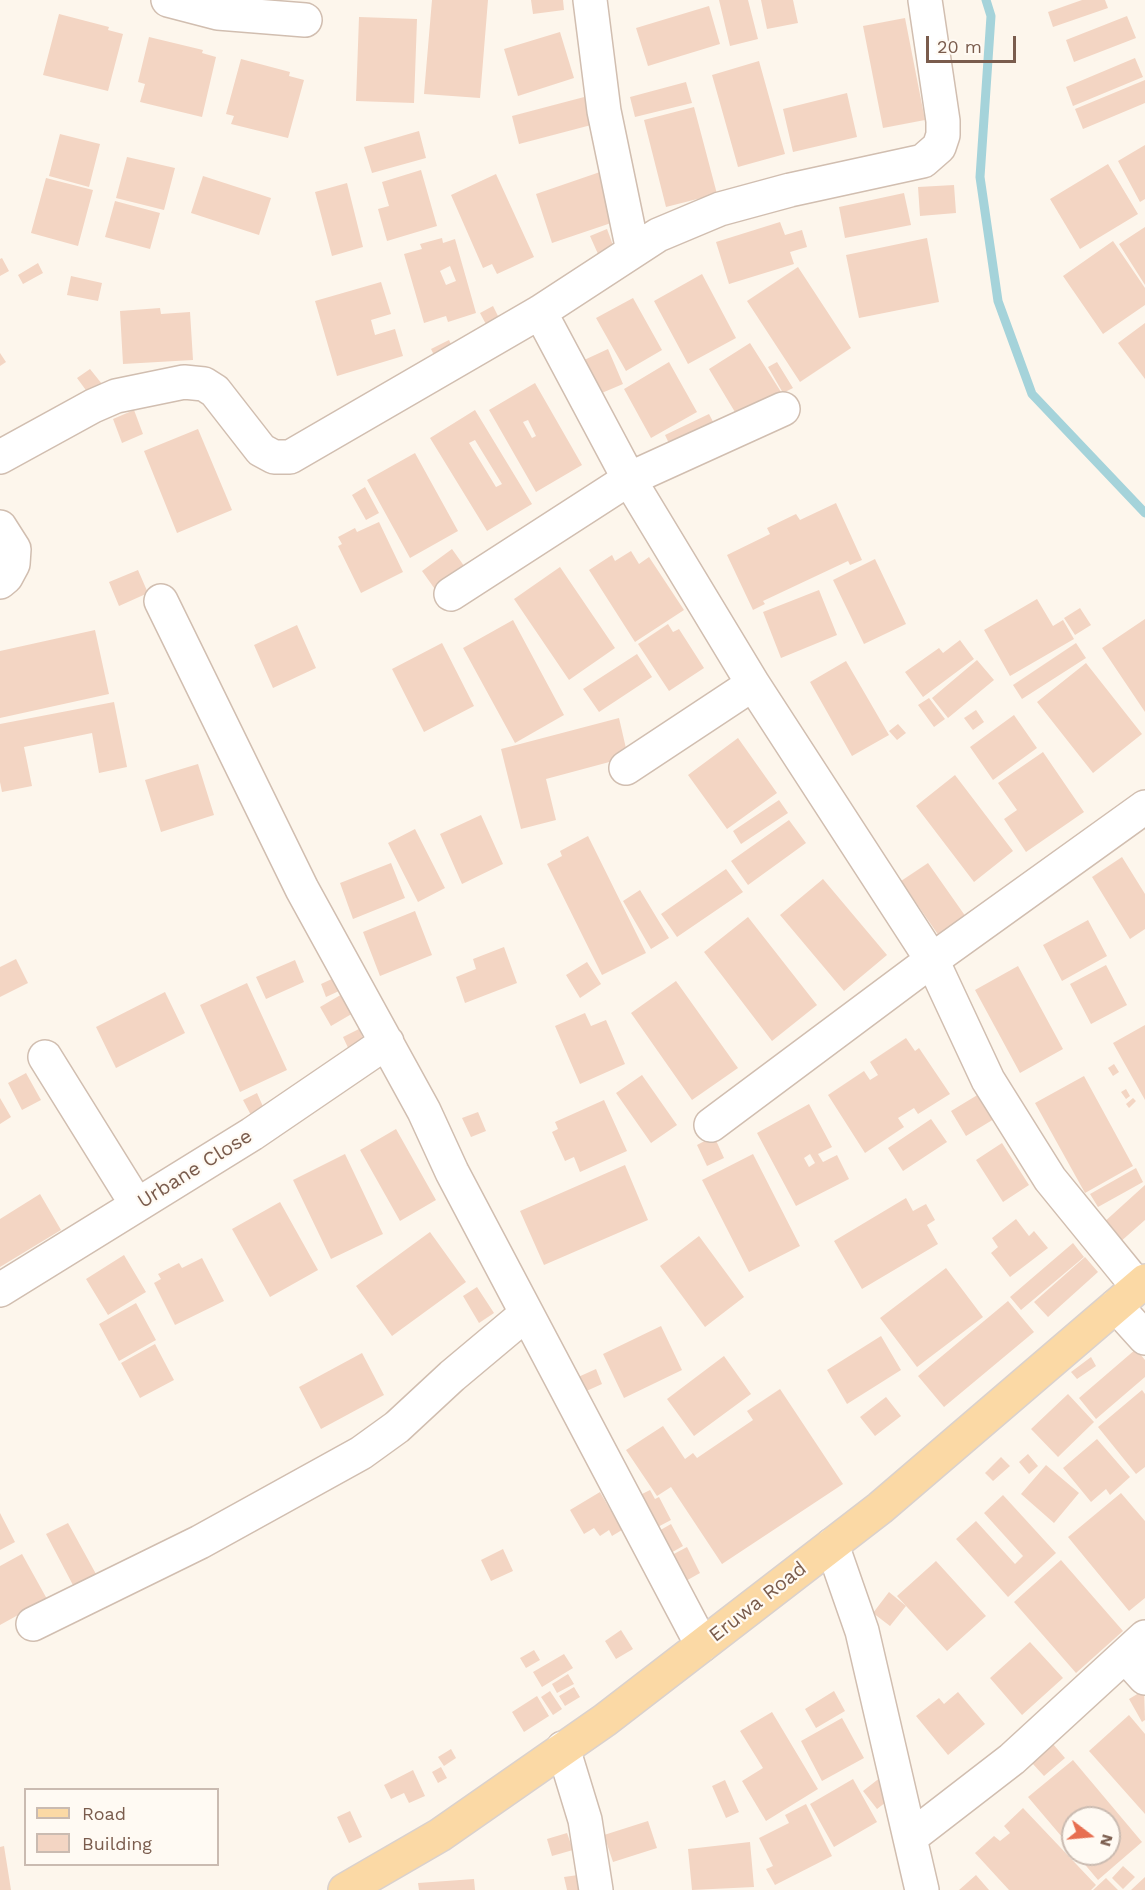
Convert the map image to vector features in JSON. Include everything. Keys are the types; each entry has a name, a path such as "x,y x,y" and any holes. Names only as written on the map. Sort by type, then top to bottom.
{"main road":[{"name":"Eruwa Road","path":"353,1888 440,1835 605,1720 880,1508 1133,1291"}],"street":[{"path":"168,0 218,13 304,20"},
{"path":"590,0 604,111 633,251"},
{"path":"0,457 93,406 116,396 184,382 204,384 215,391 261,450 274,457 290,457 540,312 658,235 720,209 790,190 923,161 939,147 943,135 943,121 925,0"},
{"path":"540,312 628,479 753,684 932,960 988,1080 1050,1179 1133,1291 1145,1338"},
{"path":"451,594 628,479 783,409"},
{"path":"0,527 14,549 13,564 6,577 0,582"},
{"path":"161,601 302,889 387,1042 526,1314 702,1645"},
{"path":"626,768 753,684"},
{"path":"711,1125 932,960 1145,807"},
{"name":"Urbane Close","path":"0,1290 252,1134 387,1042"},
{"path":"45,1057 137,1205"},
{"path":"33,1624 200,1542 361,1453 397,1427 452,1376 526,1314"},
{"path":"832,1545 862,1631 922,1890"},
{"path":"911,1837 1012,1760 1138,1657"},
{"path":"563,1748 585,1820 596,1890"}],"building":[{"path":"432,0 488,0 480,98 424,94"},
{"path":"531,0 563,0 564,10 533,14"},
{"path":"719,0 748,0 758,39 730,46"},
{"path":"761,0 793,0 798,23 767,29"},
{"path":"1082,0 1105,0 1108,8 1053,27 1048,12"},
{"path":"709,6 720,44 648,66 636,28"},
{"path":"59,14 109,27 108,30 123,34 108,91 43,75"},
{"path":"1127,16 1136,38 1074,62 1066,40"},
{"path":"359,17 417,19 414,103 356,101"},
{"path":"905,18 925,120 883,128 863,26"},
{"path":"560,32 574,78 518,96 504,49"},
{"path":"149,37 203,50 202,53 216,57 202,117 140,102 145,84 138,82"},
{"path":"1135,58 1143,77 1073,106 1066,87"},
{"path":"241,59 290,72 289,76 304,80 288,138 231,124 234,116 226,114"},
{"path":"759,61 785,154 738,167 712,75"},
{"path":"1145,80 1145,103 1083,129 1075,109"},
{"path":"686,82 692,103 635,117 630,97"},
{"path":"847,93 857,137 793,152 783,109"},
{"path":"588,96 595,124 519,144 512,116"},
{"path":"694,107 717,194 666,207 644,120"},
{"path":"419,131 426,158 372,173 364,147"},
{"path":"60,134 100,144 89,187 49,176"},
{"path":"1145,145 1145,199 1140,202 1118,161"},
{"path":"127,157 175,168 164,210 116,198"},
{"path":"1108,164 1138,214 1080,249 1050,199"},
{"path":"421,170 437,226 387,241 378,209 389,206 382,182"},
{"path":"600,172 617,221 552,243 536,194"},
{"path":"496,174 534,257 497,274 492,264 483,268 451,195"},
{"path":"203,176 271,198 259,235 191,213"},
{"path":"46,178 93,190 78,246 31,233"},
{"path":"347,183 363,247 332,256 315,192"},
{"path":"954,185 956,213 920,216 918,187"},
{"path":"904,193 911,225 845,238 839,207"},
{"path":"115,201 160,213 150,249 105,237"},
{"path":"780,222 785,235 802,230 807,247 790,252 794,264 729,284 716,242"},
{"path":"1145,227 1145,285 1119,244"},
{"path":"607,229 614,248 598,254 590,236"},
{"path":"442,238 443,243 455,239 476,313 448,322 446,316 424,323 404,254 422,249 420,244","holes":["450,266 456,281 446,285 440,271"]},
{"path":"927,238 939,302 859,318 846,255"},
{"path":"1113,241 1145,288 1145,305 1103,334 1063,276"},
{"path":"2,258 9,271 0,276 0,259"},
{"path":"38,263 43,273 23,284 18,275"},
{"path":"798,267 851,348 800,382 747,301"},
{"path":"702,274 736,338 688,364 654,301"},
{"path":"71,276 102,283 98,301 67,295"},
{"path":"381,282 391,314 371,320 375,335 395,329 403,356 337,376 315,301"},
{"path":"633,298 662,350 626,371 596,318"},
{"path":"493,306 502,324 489,330 480,313"},
{"path":"160,308 161,314 190,312 193,360 123,364 120,311"},
{"path":"1145,323 1145,379 1118,343"},
{"path":"449,340 454,350 436,359 431,349"},
{"path":"750,343 783,395 741,422 709,369"},
{"path":"608,349 623,384 597,395 582,361"},
{"path":"0,353 6,362 0,366"},
{"path":"669,362 697,412 651,438 624,389"},
{"path":"777,362 793,388 783,393 768,367"},
{"path":"90,369 102,384 88,393 77,378"},
{"path":"535,383 582,465 536,492 489,410","holes":["528,420 536,436 532,438 523,422"]},
{"path":"134,410 143,434 122,443 113,419"},
{"path":"475,410 532,504 487,531 430,438","holes":["475,440 502,484 496,487 469,443"]},
{"path":"709,414 720,435 675,456 665,435"},
{"path":"198,429 232,510 177,533 144,451"},
{"path":"415,453 458,531 410,558 367,480"},
{"path":"365,487 379,513 366,520 352,495"},
{"path":"836,503 862,560 850,565 848,561 763,601 765,604 753,610 727,555 770,534 767,528 796,514 800,520"},
{"path":"379,522 403,572 361,593 338,546 342,544 338,537 355,528 357,532"},
{"path":"452,549 467,570 437,592 422,571"},
{"path":"631,551 639,564 649,557 684,610 635,642 589,570 612,555 615,561"},
{"path":"875,559 906,624 864,644 833,580"},
{"path":"560,567 615,648 569,680 514,599"},
{"path":"138,570 148,593 119,606 109,582"},
{"path":"819,590 837,635 781,658 763,612"},
{"path":"1037,599 1053,626 1063,620 1074,639 1010,676 984,630"},
{"path":"1080,608 1091,625 1075,635 1064,618"},
{"path":"1145,619 1145,712 1102,648"},
{"path":"513,620 564,715 515,743 463,648"},
{"path":"668,624 673,632 679,629 704,668 669,691 638,644"},
{"path":"297,625 316,668 273,688 254,645"},
{"path":"95,630 109,694 0,718 0,651"},
{"path":"960,640 974,659 923,697 905,672 939,648 943,653"},
{"path":"442,643 474,706 424,732 392,669"},
{"path":"1076,643 1086,658 1022,699 1013,685"},
{"path":"637,654 652,677 599,712 583,689"},
{"path":"977,660 994,680 948,718 932,698"},
{"path":"846,661 889,735 852,756 810,682"},
{"path":"1086,663 1142,734 1093,773 1037,702"},
{"path":"929,698 945,719 934,727 918,705"},
{"path":"114,702 127,767 99,773 92,733 24,747 32,786 2,792 0,724"},
{"path":"976,710 984,722 973,730 964,718"},
{"path":"1014,715 1037,748 993,780 970,747"},
{"path":"619,718 628,757 546,779 556,820 521,829 501,749"},
{"path":"898,724 906,733 897,740 889,731"},
{"path":"738,738 777,793 727,829 688,775"},
{"path":"1043,752 1084,812 1026,852 1004,819 1017,810 998,783"},
{"path":"198,764 214,815 161,832 145,780"},
{"path":"955,775 1013,851 974,882 916,806"},
{"path":"779,800 788,813 741,844 733,831"},
{"path":"481,815 503,864 462,884 440,834"},
{"path":"789,820 806,843 748,885 731,861"},
{"path":"415,829 445,888 418,902 388,843"},
{"path":"588,836 646,953 602,975 547,864 562,856 560,851"},
{"path":"1122,857 1145,894 1145,929 1130,939 1092,877"},
{"path":"391,863 405,898 353,919 340,883"},
{"path":"928,863 966,917 939,936 901,881"},
{"path":"726,869 743,892 677,937 661,914"},
{"path":"823,879 887,955 844,991 780,915"},
{"path":"640,890 669,938 651,949 623,901"},
{"path":"415,911 432,955 380,976 363,932"},
{"path":"748,917 817,1005 772,1041 704,952"},
{"path":"1088,920 1107,956 1062,981 1043,945"},
{"path":"504,947 517,983 465,1003 456,977 476,969 473,959"},
{"path":"16,959 28,983 0,997 0,967"},
{"path":"295,960 304,982 266,999 256,977"},
{"path":"587,962 601,984 580,998 566,975"},
{"path":"1106,965 1127,1005 1091,1024 1070,984"},
{"path":"1018,966 1063,1049 1020,1073 975,990"},
{"path":"334,978 339,991 326,997 321,984"},
{"path":"676,981 738,1068 692,1100 631,1013"},
{"path":"247,983 287,1070 240,1092 200,1005"},
{"path":"165,992 185,1033 116,1068 96,1027"},
{"path":"344,993 355,1012 331,1026 320,1007"},
{"path":"585,1013 591,1026 606,1020 625,1064 580,1084 555,1026"},
{"path":"1145,1025 1145,1100 1113,1043"},
{"path":"359,1029 366,1045 350,1052 343,1037"},
{"path":"906,1038 915,1051 919,1048 950,1094 918,1114 914,1108 898,1118 904,1127 865,1153 828,1095 864,1071 870,1080 878,1075 870,1062"},
{"path":"1114,1064 1119,1072 1113,1076 1108,1068"},
{"path":"26,1073 41,1100 22,1110 8,1083"},
{"path":"642,1075 677,1125 651,1143 616,1093"},
{"path":"1084,1076 1133,1166 1085,1193 1035,1103"},
{"path":"1126,1089 1130,1096 1126,1099 1121,1092"},
{"path":"984,1091 999,1116 966,1136 951,1111"},
{"path":"257,1093 265,1111 252,1117 243,1100"},
{"path":"0,1098 11,1117 0,1124"},
{"path":"1133,1098 1136,1101 1129,1108 1126,1104"},
{"path":"604,1100 627,1151 580,1172 574,1157 565,1161 552,1132 558,1129 555,1122"},
{"path":"809,1104 832,1147 818,1154 823,1162 837,1155 849,1179 796,1206 757,1133","holes":["810,1154 815,1163 809,1167 804,1158"]},
{"path":"478,1112 486,1131 471,1137 462,1118"},
{"path":"931,1119 947,1142 903,1171 888,1148"},
{"path":"396,1129 436,1200 400,1221 360,1150"},
{"path":"714,1136 724,1158 707,1166 697,1145"},
{"path":"1002,1143 1029,1185 1003,1202 976,1160"},
{"path":"345,1154 383,1234 331,1259 293,1180"},
{"path":"753,1154 800,1246 749,1272 702,1180"},
{"path":"625,1165 648,1220 544,1265 520,1211"},
{"path":"1136,1168 1143,1182 1098,1207 1090,1194"},
{"path":"1145,1185 1145,1220 1119,1243 1102,1224"},
{"path":"40,1194 61,1230 0,1267 0,1219"},
{"path":"906,1198 913,1211 926,1204 935,1220 927,1225 938,1244 862,1289 834,1241"},
{"path":"280,1202 318,1270 270,1297 232,1229"},
{"path":"1016,1219 1029,1236 1034,1231 1048,1248 1010,1277 991,1253 998,1247 992,1238"},
{"path":"430,1232 466,1282 392,1336 356,1286"},
{"path":"699,1236 744,1297 705,1327 660,1266"},
{"path":"1073,1243 1084,1257 1021,1310 1010,1297"},
{"path":"124,1255 146,1292 108,1315 86,1279"},
{"path":"1085,1257 1098,1272 1048,1317 1034,1302"},
{"path":"202,1258 224,1301 175,1325 154,1283 161,1279 158,1274 179,1263 182,1268"},
{"path":"946,1268 983,1317 917,1367 880,1318"},
{"path":"477,1287 494,1313 479,1323 463,1296"},
{"path":"1008,1301 1034,1332 944,1407 918,1376"},
{"path":"136,1303 156,1340 119,1361 99,1324"},
{"path":"661,1326 682,1370 624,1398 603,1354"},
{"path":"881,1336 901,1370 847,1404 827,1370"},
{"path":"155,1344 174,1380 140,1398 121,1363"},
{"path":"1136,1349 1145,1360 1145,1377 1096,1419 1079,1398"},
{"path":"362,1353 384,1395 321,1429 299,1387"},
{"path":"724,1356 751,1394 694,1436 667,1399"},
{"path":"1091,1357 1096,1366 1077,1379 1071,1372"},
{"path":"596,1369 602,1384 582,1393 576,1378"},
{"path":"780,1389 843,1484 722,1564 671,1487 657,1496 626,1450 663,1426 685,1459 693,1453 697,1458 753,1420 747,1411"},
{"path":"1142,1390 1145,1394 1145,1467 1136,1474 1098,1427"},
{"path":"1068,1394 1094,1422 1058,1457 1031,1429"},
{"path":"886,1397 901,1416 875,1436 860,1417"},
{"path":"1097,1439 1130,1477 1110,1495 1106,1489 1091,1502 1063,1468"},
{"path":"1028,1454 1038,1466 1029,1474 1019,1462"},
{"path":"1001,1457 1010,1466 993,1481 985,1473"},
{"path":"1046,1465 1079,1493 1054,1523 1021,1494"},
{"path":"650,1490 655,1499 659,1497 671,1520 654,1529 638,1496"},
{"path":"600,1492 622,1530 612,1536 609,1530 600,1536 594,1528 584,1534 570,1510"},
{"path":"1121,1493 1145,1521 1145,1598 1129,1611 1068,1537"},
{"path":"1003,1495 1056,1553 1008,1597 956,1539 976,1521 1015,1564 1023,1556 984,1513"},
{"path":"0,1513 15,1542 0,1550"},
{"path":"68,1523 96,1574 74,1587 46,1534"},
{"path":"671,1524 683,1546 669,1554 657,1532"},
{"path":"687,1547 700,1573 684,1582 670,1556"},
{"path":"503,1549 513,1571 491,1581 481,1560"},
{"path":"22,1554 47,1599 0,1625 0,1566"},
{"path":"1061,1560 1123,1631 1076,1673 1014,1602"},
{"path":"936,1561 986,1616 947,1651 897,1596"},
{"path":"889,1592 906,1606 890,1626 873,1613"},
{"path":"621,1630 633,1649 616,1659 605,1641"},
{"path":"1030,1642 1063,1678 1022,1715 990,1678"},
{"path":"534,1650 540,1660 526,1668 520,1658"},
{"path":"564,1654 573,1668 542,1687 533,1672"},
{"path":"568,1674 574,1684 557,1693 552,1684"},
{"path":"574,1687 580,1697 565,1706 559,1696"},
{"path":"1144,1690 1145,1720 1142,1722 1129,1699"},
{"path":"550,1691 562,1709 553,1715 541,1697"},
{"path":"834,1691 845,1711 816,1728 805,1709"},
{"path":"958,1692 985,1724 948,1755 916,1716 939,1698 944,1704"},
{"path":"537,1696 549,1716 524,1732 512,1712"},
{"path":"772,1712 818,1789 766,1821 742,1781 763,1768 740,1731"},
{"path":"1129,1715 1145,1734 1145,1814 1089,1751"},
{"path":"842,1718 864,1758 822,1781 801,1741"},
{"path":"1053,1744 1065,1758 1044,1776 1032,1763"},
{"path":"451,1749 456,1758 444,1766 438,1757"},
{"path":"1073,1760 1112,1806 1061,1806 1061,1836 1028,1797"},
{"path":"441,1767 447,1778 438,1783 432,1772"},
{"path":"413,1770 425,1796 409,1803 404,1793 391,1799 384,1785"},
{"path":"881,1777 894,1796 877,1809 863,1791"},
{"path":"853,1779 877,1822 834,1847 810,1804"},
{"path":"725,1780 739,1812 726,1818 712,1786"},
{"path":"806,1804 832,1856 775,1885 766,1869 773,1866 759,1838 789,1823 785,1815"},
{"path":"1023,1808 1061,1848 1061,1866 1078,1866 1096,1885 1091,1890 1009,1890 975,1853 994,1836 1000,1841 1010,1833 1004,1826"},
{"path":"350,1811 362,1837 349,1843 337,1817"},
{"path":"1121,1817 1142,1842 1121,1860"},
{"path":"648,1821 657,1848 613,1862 604,1835"},
{"path":"567,1833 573,1850 552,1856 547,1839"},
{"path":"750,1842 754,1887 692,1890 688,1849"},
{"path":"4,1846 11,1890 0,1890 0,1847"},
{"path":"1086,1866 1114,1866 1098,1880"},
{"path":"1123,1866 1135,1877 1123,1889 1112,1878"},
{"path":"578,1875 580,1890 567,1890 564,1877"},
{"path":"976,1875 989,1890 959,1890"},
{"path":"1145,1877 1145,1890 1131,1890"},
{"path":"1106,1878 1118,1890 1093,1890"},
{"path":"474,1879 475,1890 419,1890 418,1883"}],"waterway":[{"path":"986,0 991,16 980,177 998,301 1032,394 1145,513"}]}
